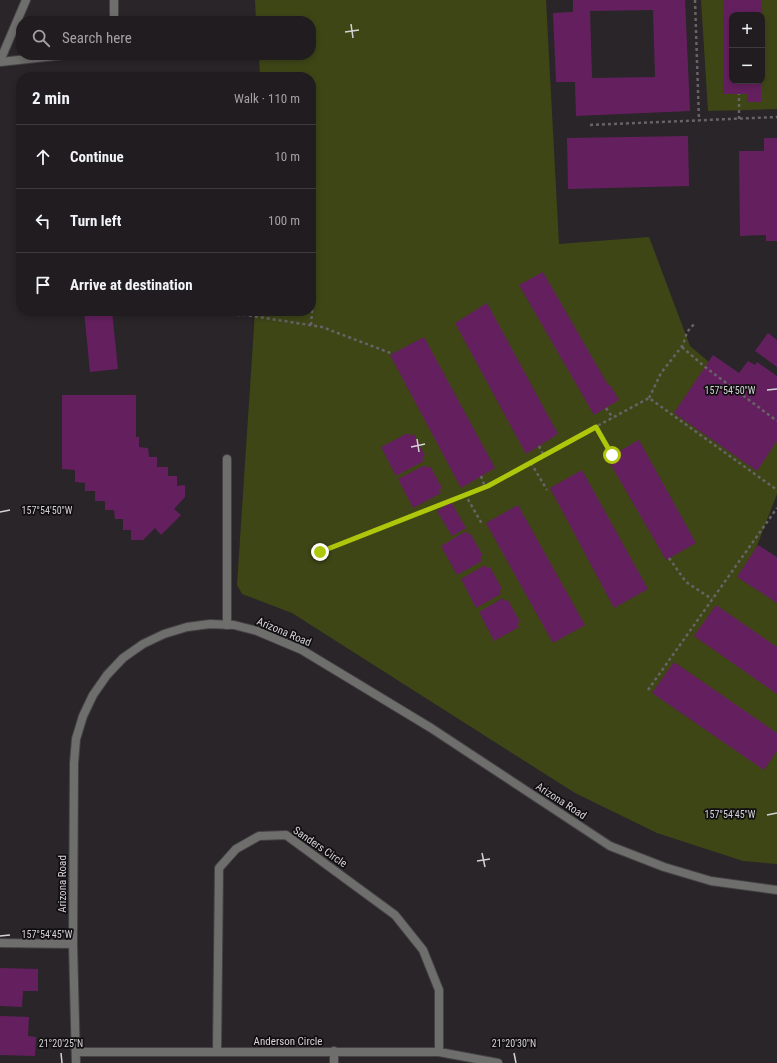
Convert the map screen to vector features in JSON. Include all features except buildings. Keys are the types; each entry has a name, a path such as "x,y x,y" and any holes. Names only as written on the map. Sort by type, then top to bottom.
{"street":[{"path":"19,16 26,0"},
{"path":"114,0 114,16"},
{"path":"16,23 0,61 16,60"},
{"path":"227,459 227,625"},
{"name":"Arizona Road","path":"76,1063 73,944 74,763 78,732 83,716 93,695 107,675 123,658 143,644 164,634 187,627 210,624 227,625 257,631 302,650 431,728 610,846 664,867 711,881 777,890"},
{"name":"Sanders Circle","path":"217,1052 219,868 236,849 259,836 286,835 395,915 423,950 439,990 439,1052"},
{"path":"0,943 73,944"},
{"name":"Anderson Circle","path":"76,1052 439,1052 498,1063"},
{"path":"334,1052 334,1063"}],"path":[{"path":"695,0 699,121"},
{"path":"739,94 739,119"},
{"path":"590,125 777,117"},
{"path":"252,316 322,327 393,354"},
{"path":"311,325 312,316"},
{"path":"320,552 484,487 544,456 649,398 661,373 682,347 687,332 695,323"},
{"path":"682,347 704,367 777,421"},
{"path":"649,398 777,490"},
{"path":"606,408 613,418"},
{"path":"596,427 612,455"},
{"path":"539,446 544,456"},
{"path":"531,463 547,490"},
{"path":"481,476 484,487"},
{"path":"465,494 482,524"},
{"path":"648,690 777,508"},
{"path":"669,558 686,582 712,599"}],"green space":[{"path":"255,0 546,0 559,244 649,237 690,346 777,419 777,494 755,551 777,565 777,864 743,861 657,833 575,793 292,613 242,594 237,585 255,316 316,316 316,72 260,72 259,60 316,60 316,16 256,16"},
{"path":"701,0 777,0 777,109 708,111"}],"route":[{"path":"320,552 431,507 488,486 596,427 612,455"}]}
